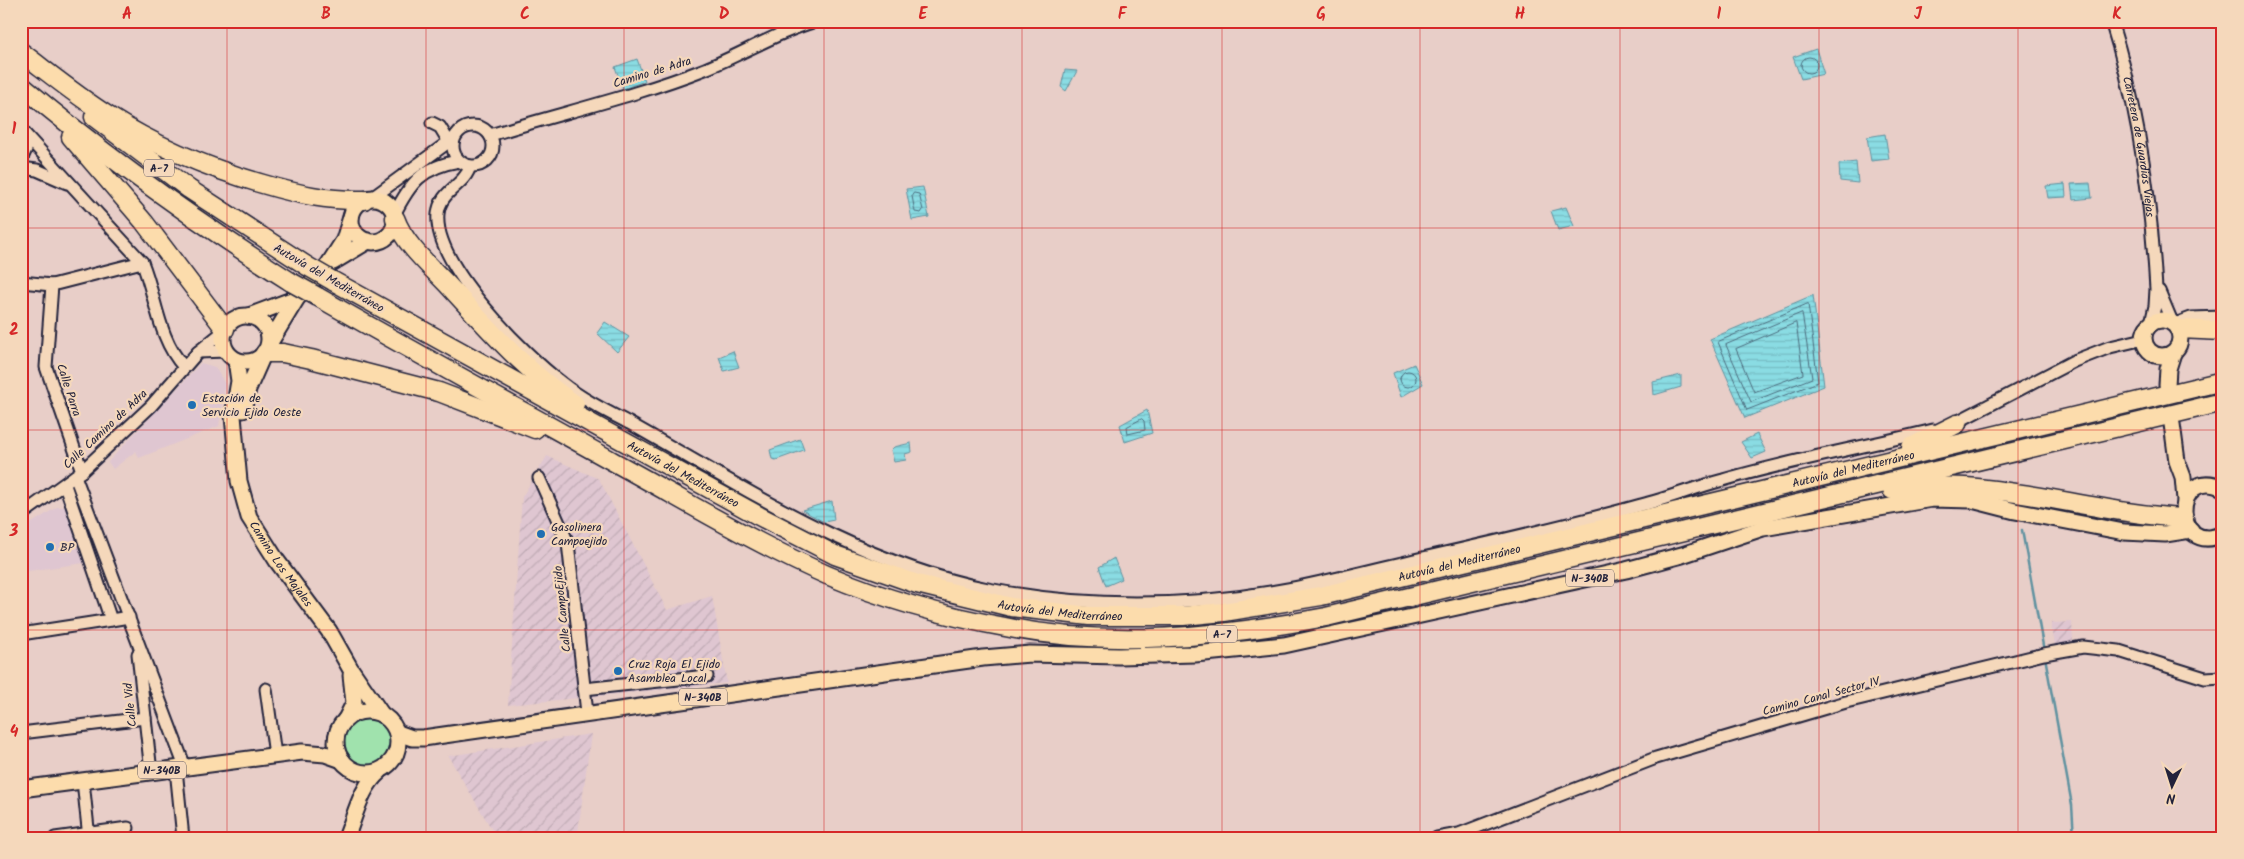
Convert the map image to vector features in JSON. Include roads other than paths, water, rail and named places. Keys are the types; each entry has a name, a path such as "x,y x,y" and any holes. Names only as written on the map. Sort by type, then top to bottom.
{"highway":[{"path":"21,52 107,115 177,153 252,181 310,197 340,201 368,199"},
{"name":"Autovía del Mediterráneo","path":"21,56 149,161 236,222 307,266 330,273 682,475 834,555 917,584 1011,607 1089,616 1131,617 1224,612 1321,596 2223,381"},
{"path":"22,85 78,145 144,222 224,330"},
{"name":"Autovía del Mediterráneo","path":"22,85 136,178 294,290 318,297 671,493 826,574 911,605 1007,628 1088,637 1131,638 1226,633 1326,617 2223,402"},
{"path":"395,217 409,243 503,345 533,374 562,396 682,475"},
{"path":"2175,325 2223,331"},
{"path":"265,351 311,359 439,392 521,423 671,493"},
{"path":"1850,470 1927,440 1957,424"},
{"path":"1817,499 1883,490 1962,487 2022,494 2187,524"}],"main road":[{"path":"330,273 344,240 353,210 368,199 388,204 395,217 392,231 387,236 381,240 368,241 357,235 351,223 351,217"},
{"path":"248,316 256,318 267,329 265,351 250,362 231,355 223,344 224,330 235,318 248,316 294,290 330,273 368,241"},
{"name":"Camino Los Majales","path":"237,451 248,389 294,290"},
{"path":"2161,319 2175,325 2181,340 2173,353 2167,382 2154,354 2147,348 2144,339 2147,328 2161,319"},
{"path":"2154,354 2163,356 2173,353"},
{"name":"Camino Los Majales","path":"231,355 239,381 233,416 239,481 249,517 277,560 329,631 350,668 382,715"},
{"path":"2172,424 2175,450 2185,488 2187,524 2207,538 2223,534"},
{"path":"2180,470 2192,481 2223,488"},
{"path":"2185,500 2196,488 2206,485"},
{"name":"N-340B","path":"21,789 302,752 325,754 346,765 371,773 380,771 388,766 398,750 411,742 424,738 587,713 983,658 1030,654 1119,656 1195,654 1284,645 1626,570 1682,555 1763,528 1932,499 1972,500 2015,511 2124,532 2165,534 2187,524"},
{"path":"350,668 354,703 342,725 337,751 358,781 360,797"},
{"name":"N-340B","path":"302,752 320,745 342,725 363,711 382,715"},
{"path":"382,715 394,726 398,733 398,750"},
{"name":"N-340B","path":"398,733 412,738 424,738"},
{"path":"346,838 360,797 368,784 380,771"}],"street":[{"name":"Camino de Adra","path":"490,135 706,69 795,27 816,21"},
{"name":"Carretera de Guardias Viejas","path":"2111,21 2122,56 2142,144 2155,274 2156,306 2151,324"},
{"path":"368,199 451,140 459,130 469,126 481,127 490,135 493,148 491,154 482,164 470,166 459,160 453,150 451,140 440,127 432,124"},
{"path":"21,160 27,147 23,132"},
{"path":"23,132 142,262 151,284 171,354 184,367"},
{"path":"395,217 410,185 422,175 442,164 459,160"},
{"path":"470,166 466,177 445,194 440,202 438,228 441,242 455,269 496,319 527,352 564,384 610,413 824,530 864,549 923,572 986,588 1045,598 1105,603 1165,603 1224,598 1288,589 1550,529 1643,505 1725,479 1957,424 2074,361 2110,347 2144,339"},
{"path":"21,168 37,170 56,177 77,189"},
{"path":"21,282 52,285 142,262"},
{"name":"Carretera de Guardias Viejas","path":"2155,274 2159,294 2175,325"},
{"name":"Calle Parra","path":"52,285 46,367 79,474 180,768 183,838"},
{"path":"2175,325 2191,318 2223,317"},
{"name":"Calle Camino de Adra","path":"21,515 79,474 151,406 198,352 224,330"},
{"path":"198,352 231,355"},
{"name":"Calle CampoEjido","path":"539,478 568,543 587,713"},
{"path":"64,485 111,620"},
{"path":"21,634 129,617"},
{"name":"Calle Vid","path":"136,636 151,772"},
{"name":"Camino Canal Sector IV","path":"1437,838 1460,834 1656,758 1846,702 2044,654 2083,647 2119,651 2205,678 2223,677"},
{"path":"584,689 707,676"},
{"path":"266,689 275,755"},
{"path":"21,733 145,718"},
{"path":"83,781 89,835"},
{"path":"55,838 89,835 128,828"}],"water":[{"path":"1816,49 1824,74 1801,79 1793,57"},
{"path":"637,59 645,81 623,89 615,67"},
{"path":"1065,70 1077,71 1066,91 1061,87"},
{"path":"1885,134 1889,159 1871,161 1867,137"},
{"path":"1856,162 1858,183 1840,181 1839,164"},
{"path":"2090,183 2092,198 2073,200 2071,184"},
{"path":"2065,184 2066,197 2048,198 2046,186"},
{"path":"923,187 929,217 912,220 906,189"},
{"path":"1566,207 1574,226 1558,230 1551,211"},
{"path":"1813,295 1824,386 1745,418 1710,339"},
{"path":"605,322 629,337 617,352 597,333"},
{"path":"733,351 739,367 724,371 719,357"},
{"path":"1414,364 1423,384 1401,397 1393,373"},
{"path":"1681,375 1681,387 1654,395 1653,382"},
{"path":"1147,410 1152,433 1125,442 1120,425"},
{"path":"1757,434 1766,452 1752,458 1741,442"},
{"path":"800,439 804,450 776,460 772,459 770,450"},
{"path":"911,443 912,452 905,454 906,460 894,462 891,450 894,447"},
{"path":"832,501 834,520 824,522 802,510"},
{"path":"1114,558 1122,579 1106,586 1099,567"}],"waterway":[{"path":"2022,530 2044,651"},
{"path":"2045,657 2072,805 2074,838"}],"place":[{"name":"Estación de Servicio Ejido Oeste","path":"192,405"},
{"name":"Gasolinera Campoejido","path":"541,534"},
{"name":"BP","path":"50,547"},
{"name":"Cruz Roja El Ejido Asamblea Local","path":"618,671"}]}
